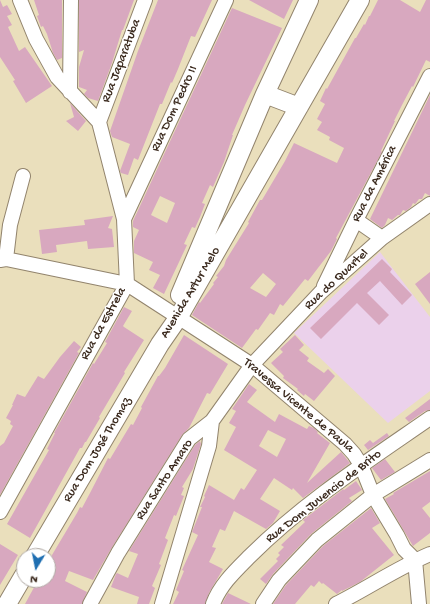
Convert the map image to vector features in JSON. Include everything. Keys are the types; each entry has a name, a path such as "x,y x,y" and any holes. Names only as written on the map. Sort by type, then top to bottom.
{"main road":[{"name":"Avenida Artur Melo","path":"175,316 265,94 309,0"},
{"name":"Avenida Artur Melo","path":"160,344 360,0"},
{"path":"265,94 299,107"},
{"name":"Rua Dom José Thomaz","path":"40,548 160,344"},
{"path":"7,604 16,588"}],"street":[{"name":"Rua da Estrela","path":"0,512 127,284 124,219 99,122 70,92 49,65 36,39 20,0"},
{"path":"70,92 71,0"},
{"name":"Rua Japaratuba","path":"99,122 145,0"},
{"name":"Rua Dom Pedro II","path":"124,219 226,0"},
{"name":"Rua da América","path":"321,292 430,76"},
{"path":"23,176 5,223 3,259 127,284"},
{"name":"Rua do Quartel","path":"252,365 321,292 382,238 430,204"},
{"path":"356,220 382,238"},
{"name":"Travessa Vicente de Paula","path":"127,284 252,365 345,444 361,465 373,495 404,549 415,560"},
{"name":"Rua Santo Amaro","path":"90,604 118,553 188,439 212,421 252,365"},
{"name":"Rua Dom Juvencio de Brito","path":"213,604 218,592 230,576 284,524 361,465 430,418"},
{"path":"162,604 209,446 212,421"},
{"path":"263,604 279,580 318,540 373,495 430,460"},
{"path":"336,604 364,597 415,560 430,554"},
{"path":"415,560 419,604"}],"shaded area":[{"path":"380,252 430,317 430,391 388,423 294,333"}],"building":[{"path":"0,0 3,7 7,5 12,14 7,16 12,25 8,27 19,51 25,47 52,86 26,103 13,81 15,80 0,57"},
{"path":"34,0 62,0 62,58 57,60 53,53 47,34 43,26 41,27 37,16 39,15"},
{"path":"79,0 134,0 122,30 98,101 88,98 84,94 87,90 79,87 79,67 84,50 79,52"},
{"path":"158,0 212,0 195,37 191,36 172,83 171,82 162,104 160,104 138,160 134,158 128,175 121,173 120,171 130,144 112,137 110,131 138,51"},
{"path":"249,0 293,0 284,19"},
{"path":"378,0 400,0 420,12 426,0 430,0 430,62 426,60 413,87 412,86 402,105 381,151 382,152 336,238 337,239 331,251 308,281 305,279 283,306 280,304 274,315 270,313 258,330 256,329 242,348 192,315 199,302 200,303 214,284 213,283 218,277 216,276 224,266 226,260 249,223 248,222 260,200 262,200 294,143 337,163 344,148 329,140 330,137 317,130 322,122 317,119 325,104 320,101 355,38 370,16","holes":["263,273 276,284 266,297 250,288"]},
{"path":"232,8 282,28 245,105 232,135 224,162 213,187 210,185 202,203 205,204 200,217 195,228 192,227 184,244 187,245 164,294 153,288 160,275 149,270 153,262 134,253 134,241 139,230 133,227 133,221","holes":["160,196 175,203 167,223 151,215"]},
{"path":"430,95 430,196 425,193 422,199 419,199 415,204 413,203 406,211 403,210 400,215 392,220 388,218 382,228 370,219"},
{"path":"70,103 86,121 78,131 66,121 74,117"},
{"path":"113,216 108,228 112,229 114,247 88,249 87,241 56,245 57,252 42,254 39,230 85,225 84,220"},
{"path":"382,259 392,269 390,272 412,295 402,305 380,281 367,293 389,315 379,325 357,303 321,339 310,328"},
{"path":"430,272 430,304 415,284"},
{"path":"124,307 132,311 123,326 144,340 124,372 125,373 86,442 82,448 80,448 30,538 7,524 49,450 47,449 54,433 93,363 94,364 107,343 105,342"},
{"path":"184,335 228,364 210,394 207,393 189,428 182,435 93,580 69,571 65,581 87,592 82,604 25,604 34,588 56,588 56,548 80,507 82,508 108,458 110,459 131,424 133,425 158,376 165,368"},
{"path":"295,335 304,345 299,350 309,358 307,361 324,373 328,369 335,376 314,401 305,394 304,396 297,390 298,389 283,378 284,376 271,363 283,352 280,349"},
{"path":"74,341 81,347 77,352 79,353 0,495 0,446 4,443 13,426 10,424 11,421 6,418 17,394 25,397 38,376 44,379"},
{"path":"249,384 257,390 247,402 275,422 279,414 307,429 309,426 314,428 318,432 317,433 330,443 307,483 341,452 350,463 303,498 293,488 292,490 274,478 260,499 280,511 273,523 266,529 234,511 225,531 220,529 212,547 216,548 209,562 223,569 209,593 205,604 173,604 179,592 176,590 184,571 182,570 198,535 192,532 209,485 234,500 241,488 244,490 257,470 224,450 236,427 229,423 236,411 232,409","holes":["268,430 286,439 277,457 259,446"]},
{"path":"430,399 430,410 425,411 409,422 405,418"},
{"path":"387,433 389,436 368,450 364,445 370,440 373,443"},
{"path":"200,441 201,444 193,469 182,487 184,488 181,495 184,496 176,516 174,515 165,538 168,540 159,564 161,565 152,586 155,588 149,604 137,604 139,597 111,587 116,574 117,573 128,578 138,554 129,551 195,445"},
{"path":"385,459 395,472 381,480 372,468"},
{"path":"430,471 430,502 422,508 430,518 430,533 413,546 385,499"},
{"path":"356,481 362,490 349,498 352,501 311,534 273,574 266,584 260,579 278,561 276,559 280,555 278,553 284,547 281,545 305,522 303,520 343,489 344,490"},
{"path":"371,508 380,523 372,528 394,555 360,582 342,590 337,594 319,581 314,587 311,585 295,604 273,604 286,585 323,546"},
{"path":"0,544 16,554 16,558 0,585"},
{"path":"228,593 251,604 222,604"}]}
